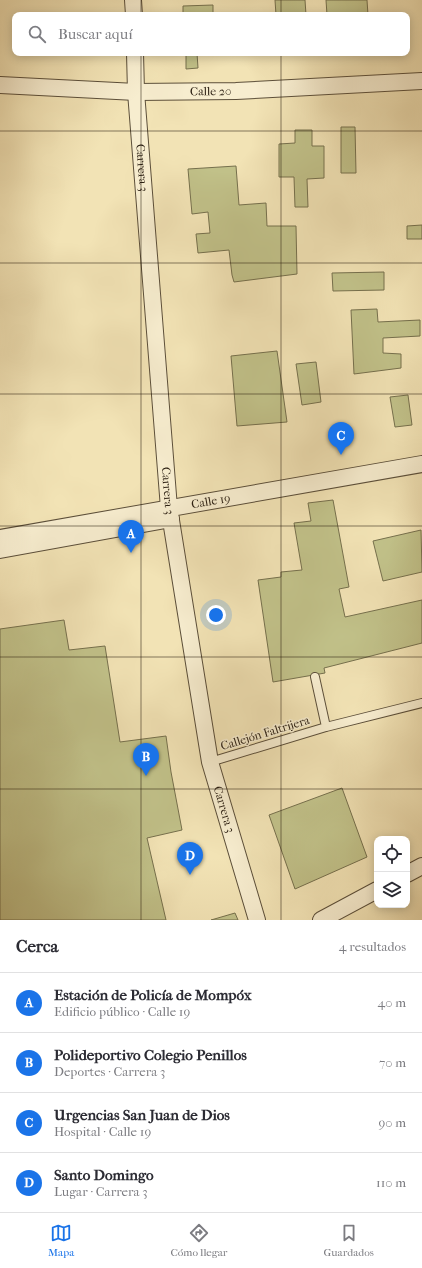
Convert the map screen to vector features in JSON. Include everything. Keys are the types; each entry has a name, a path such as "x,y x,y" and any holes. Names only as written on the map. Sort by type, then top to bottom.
{"street":[{"path":"133,0 134,12"},
{"name":"Carrera 3","path":"135,56 136,92 170,513 210,762 257,920"},
{"name":"Calle 20","path":"0,85 136,92 236,91 422,81"},
{"name":"Calle 19","path":"0,550 170,513 422,464"},
{"name":"Calle 19","path":"0,538 170,513"},
{"path":"410,872 422,866"},
{"path":"321,920 374,892"}],"lane":[{"name":"Callejón Faltrijera","path":"315,677 326,727"},
{"name":"Callejón Faltrijera","path":"210,762 326,727 422,703"}],"green space":[{"path":"275,0 305,0 306,12 276,12"},
{"path":"326,0 367,0 368,12 327,12"},
{"path":"213,5 213,12 183,12 183,6"},
{"path":"186,56 197,56 198,68 186,69"},
{"path":"341,127 355,127 356,173 341,173"},
{"path":"295,130 312,130 312,146 324,146 324,178 307,179 308,207 295,207 294,177 279,177 279,144 295,143"},
{"path":"236,166 239,205 266,203 267,226 296,226 297,274 234,282 229,250 198,253 196,234 210,233 208,212 192,214 188,169"},
{"path":"422,225 422,239 407,239 407,226"},
{"path":"384,272 384,290 333,291 332,273"},
{"path":"377,309 378,322 420,320 420,336 383,338 383,353 401,354 401,368 354,374 351,310"},
{"path":"277,351 287,422 237,426 231,356"},
{"path":"316,362 321,402 302,405 296,364"},
{"path":"408,395 412,425 395,427 390,397"},
{"path":"333,500 349,587 339,589 345,617 422,600 422,643 324,668 325,673 273,682 258,580 281,577 281,572 302,570 294,523 311,521 308,503"},
{"path":"421,530 422,572 383,581 373,541"},
{"path":"64,620 69,650 105,646 120,742 166,736 182,830 147,838 166,920 0,920 0,629"},
{"path":"342,788 367,857 295,889 269,815"},
{"path":"235,913 238,920 211,920"}],"place":[{"name":"Urgencias San Juan de Dios","path":"341,455"},
{"name":"Estación de Policía de Mompóx","path":"131,553"},
{"name":"Polideportivo Colegio Penillos","path":"146,776"},
{"name":"Santo Domingo","path":"190,875"}]}
